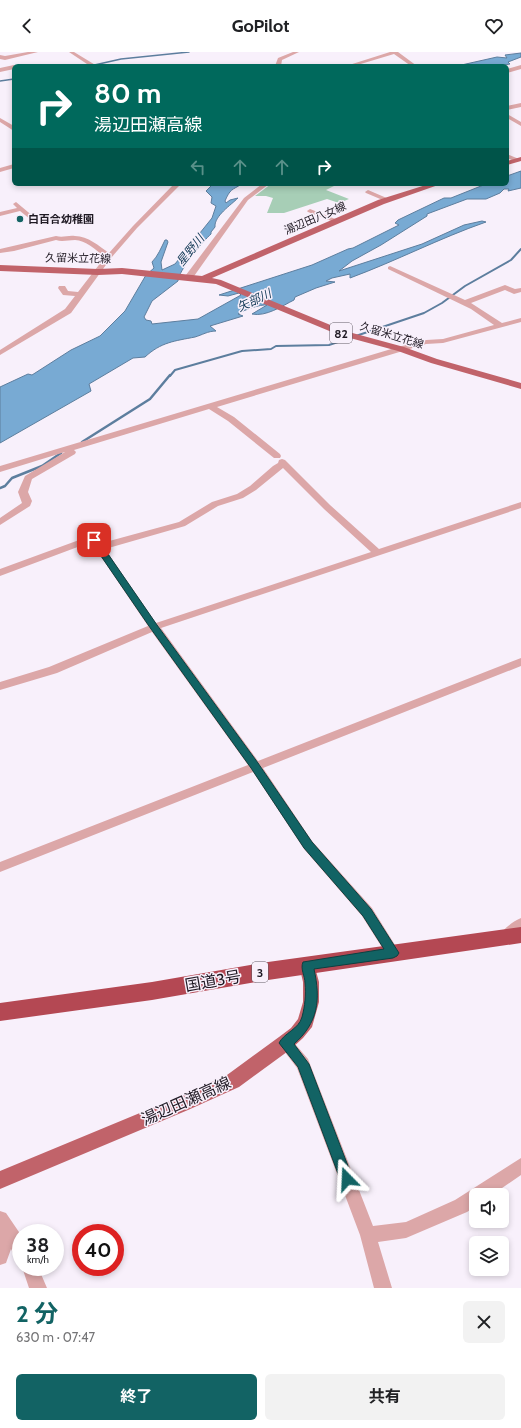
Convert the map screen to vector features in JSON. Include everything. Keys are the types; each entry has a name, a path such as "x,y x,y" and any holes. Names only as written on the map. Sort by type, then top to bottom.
{"highway":[{"name":"国道3号","path":"0,1012 152,991 307,965 513,937"}],"main road":[{"path":"509,162 519,159"},
{"name":"湯辺田八女線","path":"203,279 336,221 387,200 427,186"},
{"name":"久留米立花線","path":"0,268 98,272 122,271 203,279 232,287 342,333 401,349 521,386"},
{"name":"湯辺田瀬高線","path":"0,1180 182,1104 233,1080 286,1043 298,1033 306,1022 311,1002 311,982 307,965"}],"street":[{"path":"3,57 36,52"},
{"path":"71,52 91,64"},
{"path":"279,64 280,59 297,52"},
{"path":"356,64 395,52 411,64"},
{"path":"3,57 15,64"},
{"path":"509,71 520,68"},
{"path":"0,70 12,69"},
{"path":"509,108 521,105"},
{"path":"509,117 521,124"},
{"path":"0,120 12,129"},
{"path":"509,156 519,159"},
{"path":"0,170 12,167"},
{"path":"0,353 68,311 109,257 140,222 176,186"},
{"path":"187,277 246,199 263,186"},
{"path":"368,192 387,200"},
{"path":"15,204 32,218"},
{"path":"0,214 22,209"},
{"path":"310,211 336,221"},
{"path":"0,251 14,249 56,238 77,237 97,247 109,257"},
{"path":"390,268 474,307 501,326"},
{"path":"464,303 505,287 514,292 521,290"},
{"path":"62,288 66,293 81,295"},
{"path":"0,469 401,349 426,342 443,341 521,320"},
{"path":"210,406 231,420 281,461 326,507 378,553"},
{"path":"0,522 27,504 24,492 28,478 64,455 80,448 81,445"},
{"path":"97,544 182,524 215,504 246,492 276,468 281,461"},
{"path":"0,686 52,670 154,627 521,505"},
{"path":"0,573 93,538 308,845 367,912 393,953"},
{"path":"0,867 521,662"},
{"path":"513,937 521,924"},
{"path":"286,1043 303,1064 368,1235 383,1288"},
{"path":"489,1188 521,1166"},
{"path":"368,1235 406,1230 469,1201"},
{"path":"4,1224 12,1237"},
{"path":"0,1257 4,1224"},
{"path":"33,1276 38,1288"}],"green space":[{"path":"268,186 334,186 326,190 349,199 339,203 327,199 284,213 267,213 273,198 266,196 255,196"}],"water":[{"path":"521,53 521,57 508,62 509,64 466,64 497,57 507,58 505,55"},
{"path":"521,171 521,188 508,191 509,189 504,189 500,193 486,199 467,199 427,214 427,216 381,245 352,261 339,271 422,244 464,225 482,221 486,222 350,278 350,274 332,278 326,281 335,282 295,297 294,300 274,310 257,315 252,314 267,305 252,308 238,314 243,316 210,326 216,331 168,343 157,348 145,357 133,358 89,384 91,391 0,443 0,387 28,374 32,375 71,350 100,336 125,311 146,275 154,268 152,262 158,255 165,240 168,242 161,262 162,270 175,264 212,218 216,206 211,203 212,197 206,191 211,186 239,186 228,194 225,201 226,203 230,200 238,198 227,207 217,219 211,234 197,249 182,270 178,281 152,301 144,317 146,320 151,321 152,324 198,319 241,295 239,293 228,296 219,295 312,265 353,248 399,225 395,223 398,220 444,198 451,198 481,186 509,186 509,175"}],"waterway":[{"path":"99,64 121,59 189,52"},
{"path":"0,81 12,79"},
{"path":"170,376 175,370 242,351 271,349 276,346 329,345 424,313 442,303 465,286 511,260 521,249"},
{"path":"82,442 150,399 170,375"},
{"path":"0,488 5,486 12,478 42,466 61,453"}],"place":[{"name":"白百合幼稚園","path":"20,219"}],"route":[{"path":"94,540 308,845 367,912 393,953 307,965 311,982 311,1002 306,1022 298,1033 286,1043 304,1066 347,1179"}],"water label":[{"name":"星野川","path":"190,250"},
{"name":"矢部川","path":"254,300"}]}
